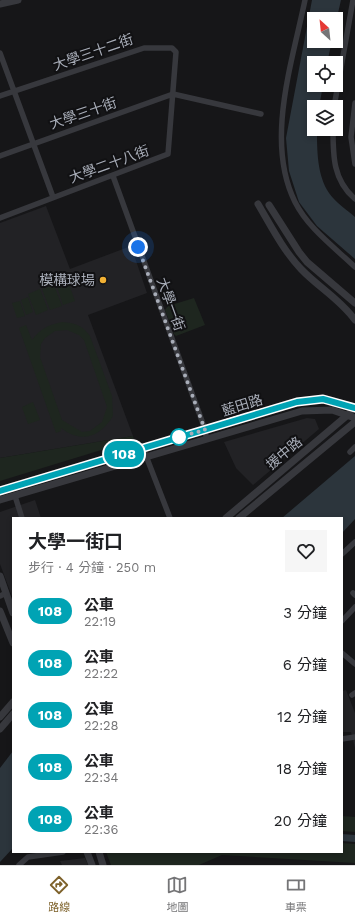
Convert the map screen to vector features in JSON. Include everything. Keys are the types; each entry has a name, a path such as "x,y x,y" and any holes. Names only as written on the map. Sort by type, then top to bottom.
{"street":[{"path":"0,4 18,0"},
{"path":"305,0 281,120 285,175 295,203 311,226 355,267"},
{"path":"335,100 353,0"},
{"name":"大學三十二街","path":"0,96 144,48 175,49 174,94"},
{"path":"0,53 53,197"},
{"path":"174,94 261,114"},
{"name":"大學三十街","path":"0,156 34,142 174,94"},
{"name":"大學二十八街","path":"0,218 168,154 174,94"},
{"path":"355,103 351,137 355,164"},
{"path":"334,136 335,165 340,181 344,189 355,199"},
{"name":"大學一街","path":"113,176 207,439"},
{"path":"258,204 290,256 312,279 340,301 355,320"},
{"path":"269,205 299,252 308,262 355,303"},
{"name":"藍田路","path":"0,491 309,400 323,399 354,406"},
{"name":"援中路","path":"227,517 352,417 354,406"},
{"name":"藍田路","path":"0,500 302,411 332,410 352,417"},
{"name":"援中路","path":"240,517 355,422"},
{"path":"350,452 355,447"},
{"path":"143,448 170,517"},
{"path":"15,496 22,517"},
{"path":"343,553 355,542"},
{"path":"0,576 3,594 12,611"},
{"path":"343,620 355,607"},
{"path":"0,611 12,641"},
{"path":"343,654 355,664"},
{"path":"0,717 12,703"},
{"path":"0,729 12,715"},
{"path":"343,739 355,737"},
{"path":"19,865 28,857 56,853"},
{"path":"87,853 92,865"},
{"path":"99,853 103,865"}],"shaded area":[{"path":"312,0 341,0 338,12 310,12"},
{"path":"307,27 307,48 330,48 329,56 307,56 307,92 322,92 320,100 307,100 307,136 317,136 318,162 322,178 329,193 334,200 355,217 355,259 317,226 299,202 289,171 286,138"},
{"path":"46,206 70,269 131,246 147,293 88,315 133,436 0,458 0,223"},
{"path":"67,279 75,301 63,305 56,284"},
{"path":"54,285 62,306 50,310 42,289"},
{"path":"40,289 48,310 36,315 28,294"},
{"path":"28,297 33,312 26,315 21,300"},
{"path":"194,298 205,325 176,336 165,310 168,306"},
{"path":"20,301 25,316 17,318 12,303"},
{"path":"67,322 78,325 90,336 112,396 113,416 102,429 90,436 76,436 61,428 61,431 56,433 19,328 26,325 32,340 41,330 57,323","holes":["67,330 79,335 84,340 107,407 102,422 90,431 82,432 62,420 40,357 41,344 45,338 55,331"]},
{"path":"33,402 40,420 28,424 22,407"},
{"path":"307,418 315,419 319,429 253,485 236,468 224,442"},
{"path":"133,436 134,440 0,481 0,458"},
{"path":"355,456 355,519 343,532 343,517 283,517"},
{"path":"35,500 41,517 12,517 12,596 0,564 0,512"},
{"path":"346,690 355,713 355,748 351,732 343,732 343,691"},
{"path":"12,752 12,849 0,862 0,768"},
{"path":"343,816 355,817 355,832 343,831"},
{"path":"343,834 355,835 355,842 343,841"},
{"path":"343,843 355,844 355,863 222,855 199,865 111,865 106,853 343,853"},
{"path":"85,858 88,865 62,865 60,861"}],"bus line":[{"name":"108","path":"0,491 297,402 323,399 355,408"}],"place":[{"name":"模構球場","path":"103,280"}],"route":[{"path":"138,247 205,430 179,437"}]}
